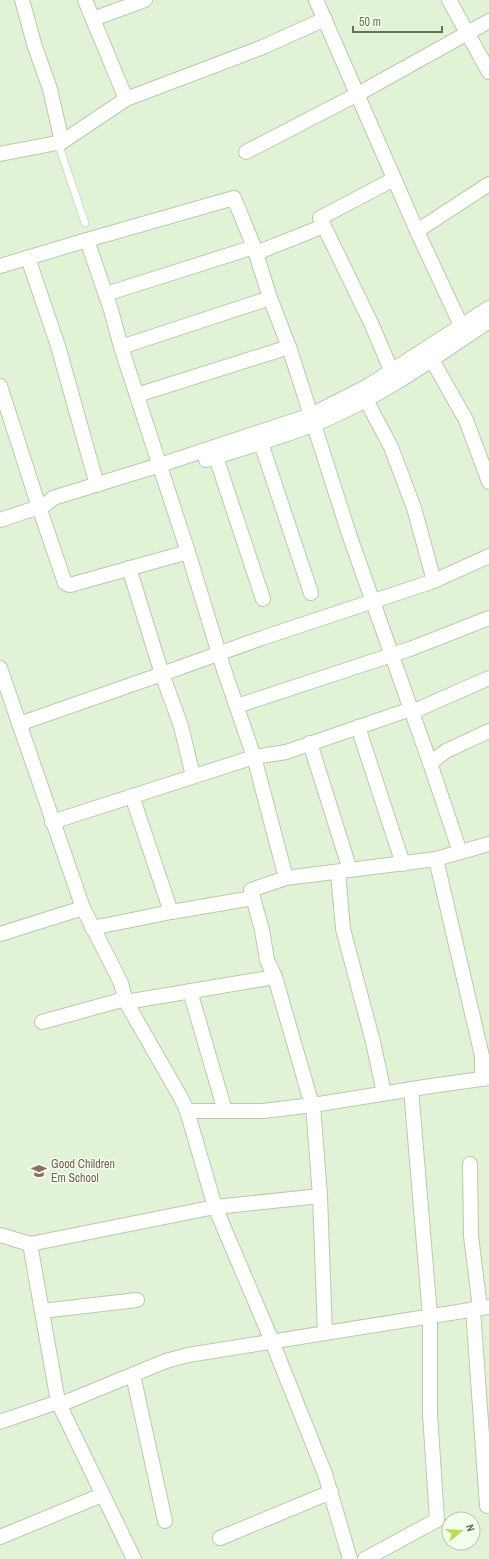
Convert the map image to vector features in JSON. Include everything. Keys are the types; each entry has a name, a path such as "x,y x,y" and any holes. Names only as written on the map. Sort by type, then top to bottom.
{"street":[{"path":"22,0 35,48 50,89 60,142"},
{"path":"85,0 126,99"},
{"path":"93,19 145,0"},
{"path":"316,0 417,231 464,331"},
{"path":"448,0 489,72"},
{"path":"0,154 60,142 126,99 256,49 325,19"},
{"path":"246,152 358,94 489,21"},
{"path":"391,370 371,323 320,218 394,178"},
{"path":"417,231 489,184"},
{"path":"0,266 234,198 255,250 350,537 412,710 460,852"},
{"path":"106,294 255,250 324,226"},
{"path":"87,240 106,294 121,347 162,470 219,654 254,757 286,878"},
{"path":"28,258 58,346 97,485"},
{"path":"121,347 270,298"},
{"path":"42,506 56,506 312,420 366,400 432,360 489,308"},
{"path":"0,520 42,506 53,498 97,485 216,457 261,442 312,420 368,386 391,370 464,331 489,321"},
{"path":"138,395 288,347"},
{"path":"432,360 466,420 489,482"},
{"path":"0,386 42,506 65,583 70,585 188,552"},
{"path":"366,400 391,447 414,508 434,582"},
{"path":"261,442 311,593"},
{"path":"216,457 263,599"},
{"path":"19,724 219,654 434,582 489,556"},
{"path":"130,568 162,674 181,726 193,776"},
{"path":"237,706 392,655 489,618"},
{"path":"0,668 83,908 121,983 125,1000 187,1111 215,1207 272,1342 325,1474 350,1559"},
{"path":"52,822 254,757 286,752 412,710 489,678"},
{"path":"358,727 403,864"},
{"path":"430,763 446,751 489,731"},
{"path":"310,744 344,871 343,929 373,1042 384,1094"},
{"path":"132,796 171,912"},
{"path":"325,1333 320,1196 313,1105 309,1096 276,977 268,960 262,930 251,890 286,878 436,859 489,844"},
{"path":"187,1111 263,1111 485,1079 482,1056 436,859"},
{"path":"92,928 171,912 253,898"},
{"path":"0,934 83,908"},
{"path":"42,1022 125,1000 276,977"},
{"path":"190,991 225,1111"},
{"path":"365,1559 437,1520 430,1414 430,1316 411,1089"},
{"path":"470,1164 471,1236 481,1308 487,1506"},
{"path":"0,1235 30,1244 215,1207 320,1196"},
{"path":"30,1244 58,1403 134,1559"},
{"path":"42,1310 137,1300"},
{"path":"0,1422 58,1403 166,1361 182,1357 481,1308"},
{"path":"133,1374 165,1521"},
{"path":"220,1538 331,1492"},
{"path":"0,1537 102,1496"}],"lane":[{"path":"60,142 85,223"}],"shaded area":[{"path":"0,0 489,0 489,1559 0,1559"}],"place":[{"name":"Good Children Em School","path":"39,1171"}]}
